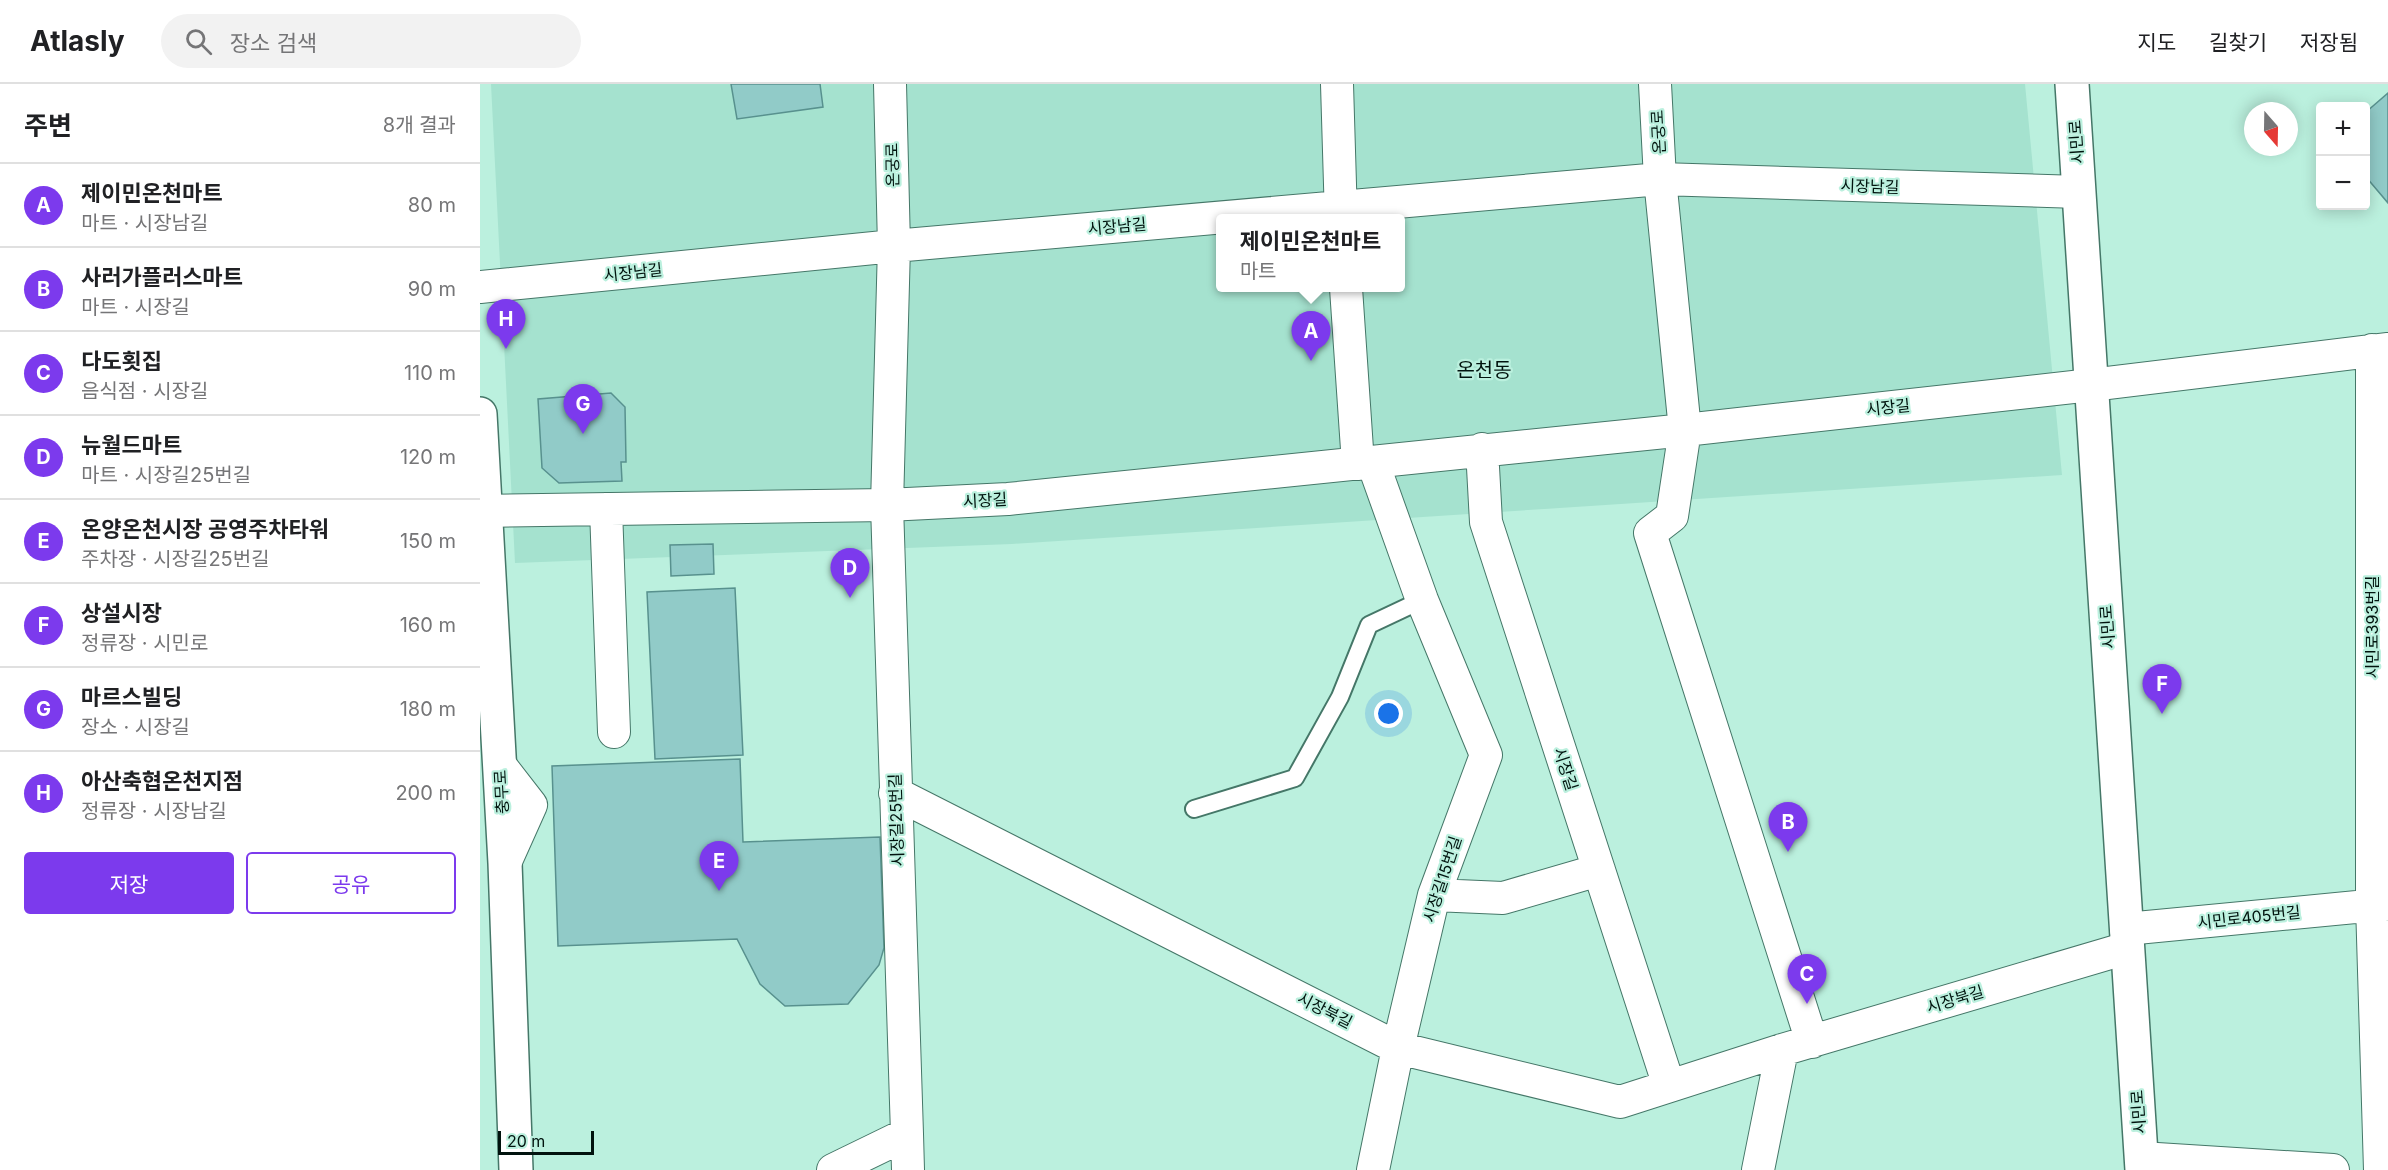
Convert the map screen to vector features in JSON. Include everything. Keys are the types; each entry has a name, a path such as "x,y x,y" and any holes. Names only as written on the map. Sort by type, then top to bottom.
{"main road":[{"name":"시민로","path":"2073,84 2141,1164"},
{"name":"충무로","path":"480,414 483,511 505,863 516,1170"}],"street":[{"name":"온궁로","path":"890,84 894,246"},
{"path":"1337,84 1341,212"},
{"name":"온궁로","path":"1655,84 1660,179"},
{"name":"시장남길","path":"1315,214 1660,179 2079,192"},
{"path":"1660,179 1685,430 1672,516 1650,533 1797,1046 1758,1170"},
{"name":"시장남길","path":"480,287 894,246 1216,222"},
{"path":"887,505 894,246"},
{"path":"1346,292 1366,464"},
{"name":"시민로393번길","path":"2091,385 2380,349 2380,904"},
{"name":"시장길","path":"483,511 887,505 1008,498 1366,464 1482,449 1685,430 2091,385"},
{"name":"시장길","path":"1482,449 1486,522 1669,1086"},
{"name":"시장길15번길","path":"1366,464 1486,755 1434,895 1398,1048 1373,1170"},
{"name":"시장길25번길","path":"887,505 908,1170"},
{"path":"606,509 614,732"},
{"name":"시장북길","path":"895,793 1398,1048 1620,1102 2127,939"},
{"path":"1434,895 1503,898 1599,870"},
{"path":"2380,904 2380,1170"},
{"name":"시민로405번길","path":"2127,939 2380,904"},
{"path":"832,1170 907,1134"},
{"path":"2141,1164 2333,1170"}],"lane":[{"path":"1194,809 1295,778 1340,697 1369,625 1422,600"}],"shaded area":[{"path":"491,84 2025,84 2062,475 1012,544 515,563"}],"building":[{"path":"731,84 820,84 823,107 737,119"},
{"path":"2388,93 2388,203 2370,182 2370,109"},
{"path":"611,393 625,407 626,462 621,462 622,481 559,483 542,468 538,399"},
{"path":"713,544 714,574 671,576 670,545"},
{"path":"735,588 743,755 655,759 647,592"},
{"path":"740,759 743,842 880,837 884,948 879,965 848,1004 785,1006 760,984 737,939 558,946 552,766"}],"place":[{"name":"아산축협온천지점","path":"506,349"},
{"name":"제이민온천마트","path":"1311,361"},
{"name":"마르스빌딩","path":"583,434"},
{"name":"뉴월드마트","path":"850,598"},
{"name":"상설시장","path":"2162,714"},
{"name":"사러가플러스마트","path":"1788,852"},
{"name":"온양온천시장 공영주차타워","path":"719,891"},
{"name":"다도횟집","path":"1807,1004"}],"district":[{"name":"온천동","path":"1484,370"}]}
